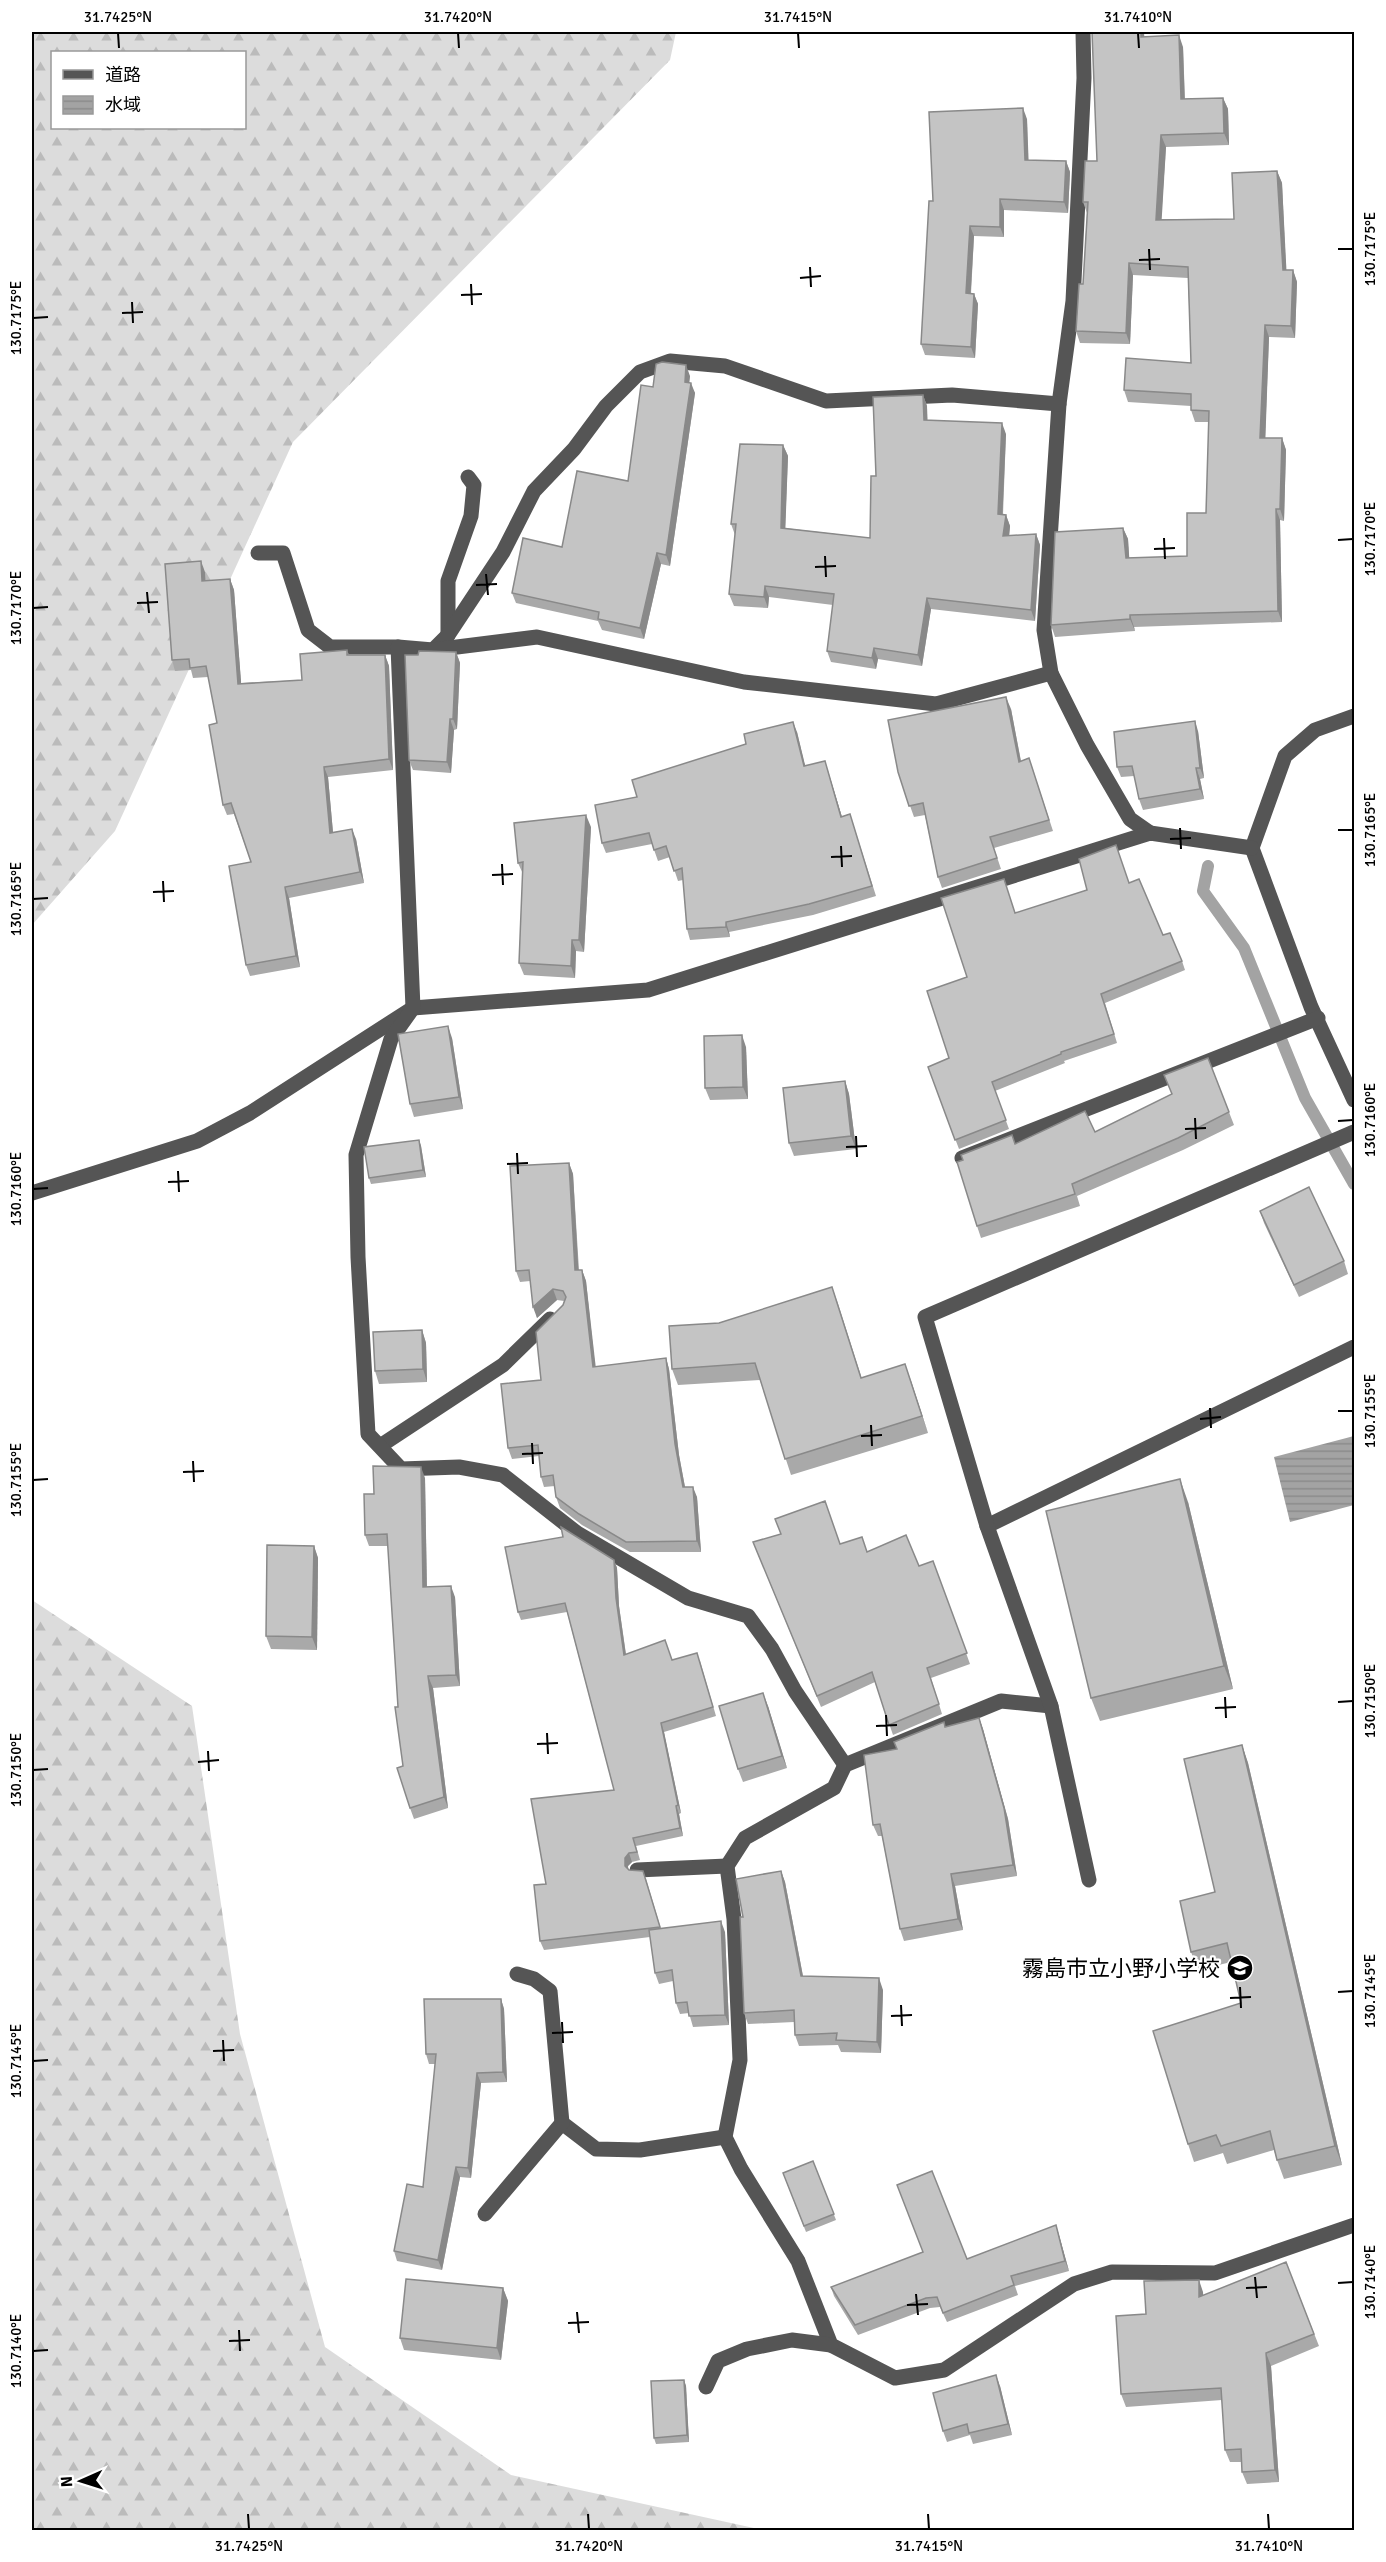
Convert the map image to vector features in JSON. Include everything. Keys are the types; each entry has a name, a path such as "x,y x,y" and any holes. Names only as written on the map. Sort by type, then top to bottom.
{"street":[{"path":"1083,32 1084,78 1073,301 1059,404 1044,630 1051,673 1130,819 1156,834 1252,848"},
{"path":"433,650 448,635 503,552 534,491 574,449 606,406 640,372 670,361 725,366 826,400 952,395 1059,404"},
{"path":"448,635 448,581 471,516 474,485 468,477"},
{"path":"258,554 283,553 309,630 330,647 398,647 433,650 537,637 744,682 936,704 1051,673"},
{"path":"398,647 413,1008 391,1039 356,1155 358,1257 368,1434 401,1468 459,1467 503,1475 577,1533 688,1598 748,1616 772,1649 795,1691 845,1765"},
{"path":"1354,716 1314,730 1285,756 1252,848 1311,1007 1354,1100"},
{"path":"32,1193 197,1141 250,1113 413,1008 648,990 1156,834"},
{"path":"962,1158 1318,1018"},
{"path":"1089,1880 1051,1706 987,1526 925,1317 1352,1134"},
{"path":"380,1446 503,1365 560,1309"},
{"path":"987,1526 1354,1347"},
{"path":"831,2345 798,2261 741,2169 725,2136 740,2060 734,1919 728,1866 745,1838 834,1788 845,1765 1001,1701 1051,1706"},
{"path":"637,1870 728,1866"},
{"path":"485,2214 562,2123 550,1991 534,1979 517,1974"},
{"path":"562,2123 596,2149 640,2150 725,2136"},
{"path":"706,2387 718,2361 747,2349 792,2340 831,2345 895,2378 944,2370 1074,2284 1112,2272 1215,2273 1354,2224"}],"green space":[{"path":"32,32 676,32 670,60 293,442 115,831 32,925"},
{"path":"32,1600 192,1706 240,2034 325,2347 511,2475 763,2530 32,2530"}],"water":[{"path":"1354,1436 1354,1505 1290,1522 1274,1457"}],"building":[{"path":"1092,32 1141,32 1141,37 1179,35 1181,99 1223,98 1224,133 1161,135 1156,220 1234,219 1232,173 1277,171 1283,270 1293,270 1291,326 1265,325 1260,438 1282,438 1280,509 1276,509 1278,611 1130,615 1130,619 1051,625 1055,532 1123,528 1126,558 1187,556 1187,513 1206,513 1209,411 1191,410 1191,394 1124,390 1126,358 1191,363 1188,267 1129,263 1126,333 1076,331 1079,284 1083,284 1088,202 1083,202 1085,161 1097,161"},
{"path":"1023,108 1025,160 1066,161 1064,202 1000,199 1000,227 970,226 966,293 974,294 971,347 921,344 929,201 933,201 929,112"},
{"path":"662,362 686,365 685,382 691,383 666,555 657,553 640,628 598,619 599,612 512,593 523,538 562,547 577,471 628,481 641,385 653,387 656,364"},
{"path":"923,395 924,420 1002,423 998,514 1006,515 1003,536 1036,534 1031,610 927,598 918,655 874,648 872,658 827,651 834,594 765,586 764,597 729,594 736,524 731,524 740,444 783,445 781,528 870,538 871,476 876,476 873,397"},
{"path":"201,561 202,581 230,579 238,684 302,680 300,654 347,650 347,655 385,655 389,759 324,767 330,833 352,829 360,872 285,887 296,956 246,965 229,866 251,862 231,803 223,805 209,725 217,723 206,666 190,668 189,659 172,660 165,564"},
{"path":"419,651 456,652 453,719 450,719 447,762 409,760 405,655 418,655"},
{"path":"1006,697 1019,762 1029,758 1049,820 990,837 997,858 938,877 923,803 909,806 898,772 888,720"},
{"path":"1195,721 1200,768 1196,768 1200,789 1139,799 1132,766 1117,767 1114,732"},
{"path":"793,722 804,766 825,761 841,817 850,814 872,886 809,904 726,922 726,927 687,929 682,868 674,871 666,846 654,850 649,833 602,843 595,805 637,797 632,780 746,744 744,734"},
{"path":"586,815 579,940 572,940 571,966 519,963 523,862 518,863 514,823"},
{"path":"1116,845 1129,883 1139,879 1163,935 1170,933 1182,961 1101,994 1114,1034 1061,1052 1061,1054 992,1082 1006,1120 955,1140 928,1067 949,1058 927,991 967,977 941,898 1004,879 1015,913 1087,890 1079,859"},
{"path":"448,1026 459,1097 410,1104 398,1034"},
{"path":"742,1035 743,1087 705,1088 704,1036"},
{"path":"1208,1058 1229,1112 1178,1138 1072,1184 1075,1194 977,1226 957,1162 963,1160 961,1155 1012,1135 1015,1144 1085,1111 1095,1132 1172,1094 1164,1075"},
{"path":"845,1081 851,1136 789,1143 783,1088"},
{"path":"419,1140 423,1170 369,1178 364,1147"},
{"path":"569,1163 575,1270 582,1270 593,1367 666,1358 675,1444 683,1487 693,1487 697,1541 626,1542 579,1514 556,1497 553,1475 541,1477 538,1445 508,1448 501,1384 541,1380 536,1332 563,1305 566,1297 563,1291 553,1289 533,1307 529,1270 516,1271 510,1166"},
{"path":"1309,1187 1344,1261 1294,1285 1260,1211"},
{"path":"832,1287 861,1378 905,1364 922,1416 785,1459 755,1363 672,1369 669,1326 719,1323"},
{"path":"422,1330 423,1369 375,1371 373,1332"},
{"path":"373,1466 421,1467 423,1587 451,1586 456,1675 428,1676 444,1797 410,1808 397,1768 403,1766 395,1707 398,1707 387,1534 365,1535 364,1494 374,1494"},
{"path":"1180,1479 1224,1666 1091,1698 1046,1511"},
{"path":"825,1501 840,1544 862,1537 867,1552 906,1535 919,1566 933,1561 967,1653 927,1668 939,1704 889,1725 872,1672 817,1696 753,1542 781,1534 775,1519"},
{"path":"561,1527 614,1560 616,1598 624,1655 665,1640 672,1660 697,1653 713,1707 661,1723 678,1805 676,1806 680,1828 633,1838 637,1852 629,1853 625,1858 625,1866 629,1870 643,1871 660,1927 540,1941 534,1885 546,1884 531,1799 614,1790 565,1603 518,1612 505,1547 563,1537"},
{"path":"267,1545 314,1546 312,1637 266,1636"},
{"path":"763,1693 782,1756 738,1769 719,1706"},
{"path":"979,1718 1004,1808 1013,1865 951,1874 958,1919 900,1929 880,1824 873,1825 864,1755 897,1749 894,1742 944,1722 945,1727"},
{"path":"1242,1745 1335,2146 1277,2160 1270,2131 1221,2146 1216,2135 1188,2144 1153,2031 1241,2003 1227,1943 1191,1952 1180,1901 1215,1892 1184,1759"},
{"path":"781,1871 801,1976 879,1978 877,2042 836,2040 837,2033 795,2035 794,2010 744,2013 740,1917 743,1917 736,1879"},
{"path":"721,1921 725,2015 689,2016 687,2002 676,2003 672,1970 655,1973 649,1930"},
{"path":"424,1999 501,1999 503,2072 477,2073 468,2168 456,2167 438,2260 394,2251 407,2184 423,2187 436,2054 426,2054"},
{"path":"813,2161 834,2214 804,2226 783,2173"},
{"path":"932,2171 967,2259 1056,2225 1065,2261 1011,2276 1014,2285 943,2313 937,2297 926,2298 855,2325 831,2287 923,2252 897,2185"},
{"path":"1286,2262 1314,2334 1266,2353 1275,2470 1242,2472 1241,2449 1225,2450 1221,2388 1121,2394 1116,2316 1146,2314 1144,2281 1199,2280 1199,2297"},
{"path":"406,2279 503,2288 497,2348 400,2338"},
{"path":"996,2375 1008,2424 969,2433 967,2424 943,2431 933,2393"},
{"path":"684,2380 687,2435 654,2438 651,2381"}],"waterway":[{"path":"1208,866 1203,891 1244,948 1305,1098 1354,1184"}],"place":[{"name":"霧島市立小野小学校","path":"1240,1968"}]}
